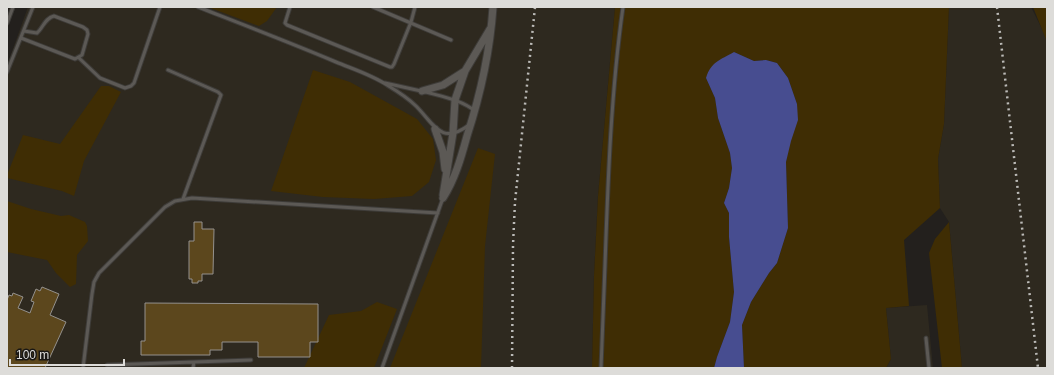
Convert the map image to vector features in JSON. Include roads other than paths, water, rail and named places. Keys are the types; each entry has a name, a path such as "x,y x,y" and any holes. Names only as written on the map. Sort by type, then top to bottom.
{"street":[{"path":"443,198 454,177 475,112 485,69 492,26 493,7"},
{"path":"443,198 453,134 455,100 465,71 492,26"},
{"path":"422,91 443,85 465,71"},
{"path":"435,129 443,152 445,180"}],"lane":[{"path":"7,23 13,7"},
{"path":"7,72 33,7"},
{"path":"20,38 63,55 76,59 79,58 100,78 125,88 134,83 160,7"},
{"path":"198,7 288,42 384,83 455,100 468,106 475,112"},
{"path":"290,7 285,19 285,23 287,25 390,68 394,64 411,22 415,7"},
{"path":"373,7 451,40"},
{"path":"601,368 612,113 617,53 623,7"},
{"path":"24,31 37,33 41,30 48,19 54,16 83,27 87,30 88,34 82,55 79,58"},
{"path":"168,70 218,92 221,95 183,199"},
{"path":"384,83 415,105 435,129 453,134 464,129 471,123"},
{"path":"83,368 94,282 100,273 165,206 183,199 192,198 438,213"},
{"path":"382,368 443,198"},
{"path":"926,338 929,368"},
{"path":"107,364 251,360"},
{"path":"193,368 194,362"}],"water":[{"path":"734,52 754,61 766,60 777,63 788,78 797,104 798,120 786,162 788,228 777,263 751,302 742,325 744,368 714,368 730,322 734,292 729,237 729,213 724,203 729,188 732,168 730,153 718,118 715,98 706,78 713,65"}],"railway":[{"path":"512,368 513,245 515,202 535,7"},
{"path":"997,7 1038,368"}]}
